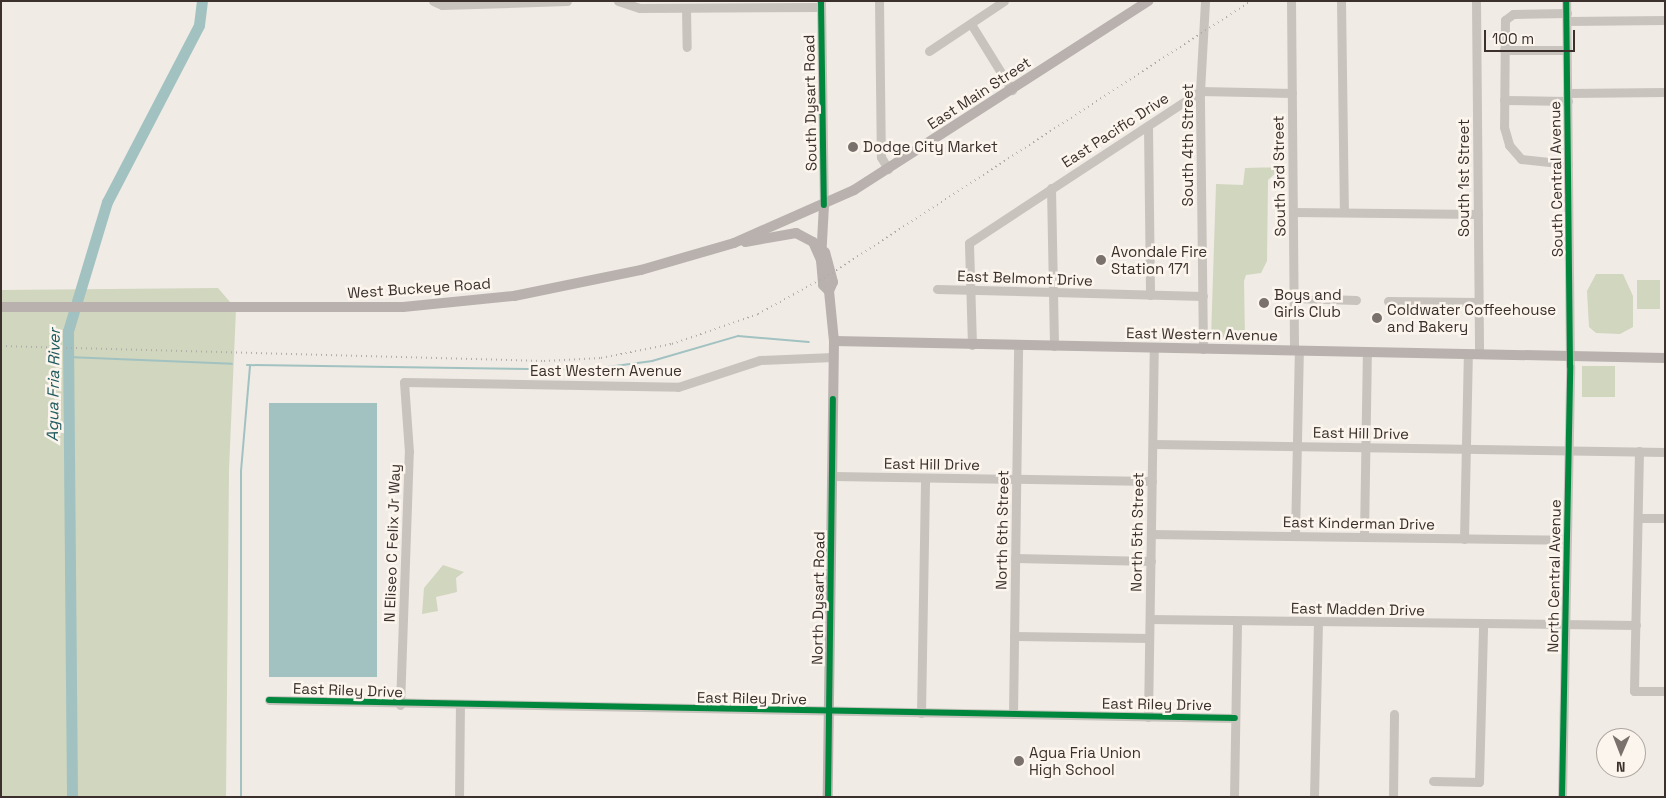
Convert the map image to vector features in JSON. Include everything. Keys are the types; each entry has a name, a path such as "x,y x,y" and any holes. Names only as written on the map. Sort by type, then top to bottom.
{"main road":[{"name":"East Main Street","path":"824,205 888,169 1148,1"},
{"name":"West Buckeye Road","path":"1,307 378,308 478,301 615,276 734,243 824,205"},
{"name":"South Dysart Road","path":"824,205 823,285 829,291 834,340 833,357"},
{"path":"734,243 796,233 813,242 823,256"},
{"name":"East Western Avenue","path":"834,340 1018,346 1665,358"},
{"name":"North Dysart Road","path":"828,797 833,357"}],"street":[{"path":"433,1 442,5 567,1"},
{"path":"618,1 640,8 821,4"},
{"path":"879,1 881,157 888,169"},
{"path":"929,51 1004,1"},
{"name":"South 4th Street","path":"1203,349 1200,91 1205,1"},
{"name":"South 3rd Street","path":"1291,1 1294,298 1297,350 1295,536"},
{"path":"1341,1 1344,212"},
{"name":"South 1st Street","path":"1476,1 1479,354"},
{"name":"South Central Avenue","path":"1566,1 1570,356"},
{"name":"South Dysart Road","path":"821,4 824,205"},
{"path":"686,8 687,47"},
{"path":"1568,164 1532,162 1516,156 1505,132 1504,23 1510,14 1665,20"},
{"path":"971,24 1012,90"},
{"path":"1504,50 1567,50"},
{"path":"1200,91 1292,93"},
{"name":"East Pacific Drive","path":"970,291 969,243 1200,91"},
{"path":"1504,100 1665,92"},
{"path":"1148,126 1150,295"},
{"path":"1051,188 1054,346"},
{"path":"1294,212 1478,214"},
{"name":"East Belmont Drive","path":"937,289 1053,294 1203,296"},
{"path":"970,291 972,344"},
{"path":"1294,298 1356,300"},
{"path":"1388,301 1479,302"},
{"name":"North 6th Street","path":"1013,714 1018,346"},
{"name":"North 5th Street","path":"1148,717 1154,348"},
{"path":"1364,537 1367,352"},
{"path":"1464,539 1468,354"},
{"name":"North Central Avenue","path":"1562,797 1570,356"},
{"name":"East Western Avenue","path":"404,382 678,387 760,360 833,357"},
{"name":"N Eliseo C Felix Jr Way","path":"400,705 409,452 404,382"},
{"name":"East Hill Drive","path":"1152,444 1665,452"},
{"path":"1639,451 1634,691 1665,691"},
{"name":"East Hill Drive","path":"833,476 1152,481"},
{"path":"921,713 925,478"},
{"path":"1638,518 1665,518"},
{"name":"East Kinderman Drive","path":"1151,534 1567,540"},
{"path":"1016,558 1151,561"},
{"name":"East Madden Drive","path":"1150,619 1565,627 1636,625"},
{"path":"1234,797 1237,621"},
{"path":"1314,797 1318,622"},
{"path":"1433,781 1479,782 1483,625"},
{"path":"1014,636 1150,638"},
{"name":"East Riley Drive","path":"269,700 460,707 1236,718"},
{"path":"459,797 460,707"},
{"path":"1393,797 1394,714"}],"green space":[{"path":"1282,167 1268,180 1267,261 1261,273 1246,275 1244,281 1245,338 1211,338 1216,184 1243,185 1245,168"},
{"path":"1596,274 1623,274 1633,296 1633,327 1620,334 1596,333 1589,327 1587,291"},
{"path":"1637,280 1660,280 1660,309 1637,309"},
{"path":"218,288 236,309 229,469 226,797 1,797 1,290"},
{"path":"1582,366 1615,366 1615,397 1582,397"},
{"path":"443,565 464,572 456,578 457,592 436,597 438,611 422,614 424,588"}],"water":[{"path":"269,403 377,403 377,677 269,677"}],"waterway":[{"name":"Agua Fria River","path":"72,797 68,331 107,202 199,25 202,1"},
{"path":"247,365 585,370 652,361 738,336 809,342"},
{"path":"68,357 232,364"},
{"path":"241,797 241,471 250,365"}],"railway":[{"path":"1,346 544,361 601,358 672,344 758,314 832,273 1251,1"}],"cycle path":[{"path":"821,1 824,205"},
{"path":"1562,797 1570,366 1566,1"},
{"path":"828,797 833,399"},
{"path":"269,700 1235,718"}],"place":[{"name":"Dodge City Market","path":"853,147"},
{"name":"Avondale Fire Station 171","path":"1101,260"},
{"name":"Boys and Girls Club","path":"1264,303"},
{"name":"Coldwater Coffeehouse and Bakery","path":"1377,318"},
{"name":"Agua Fria Union High School","path":"1019,761"}]}
